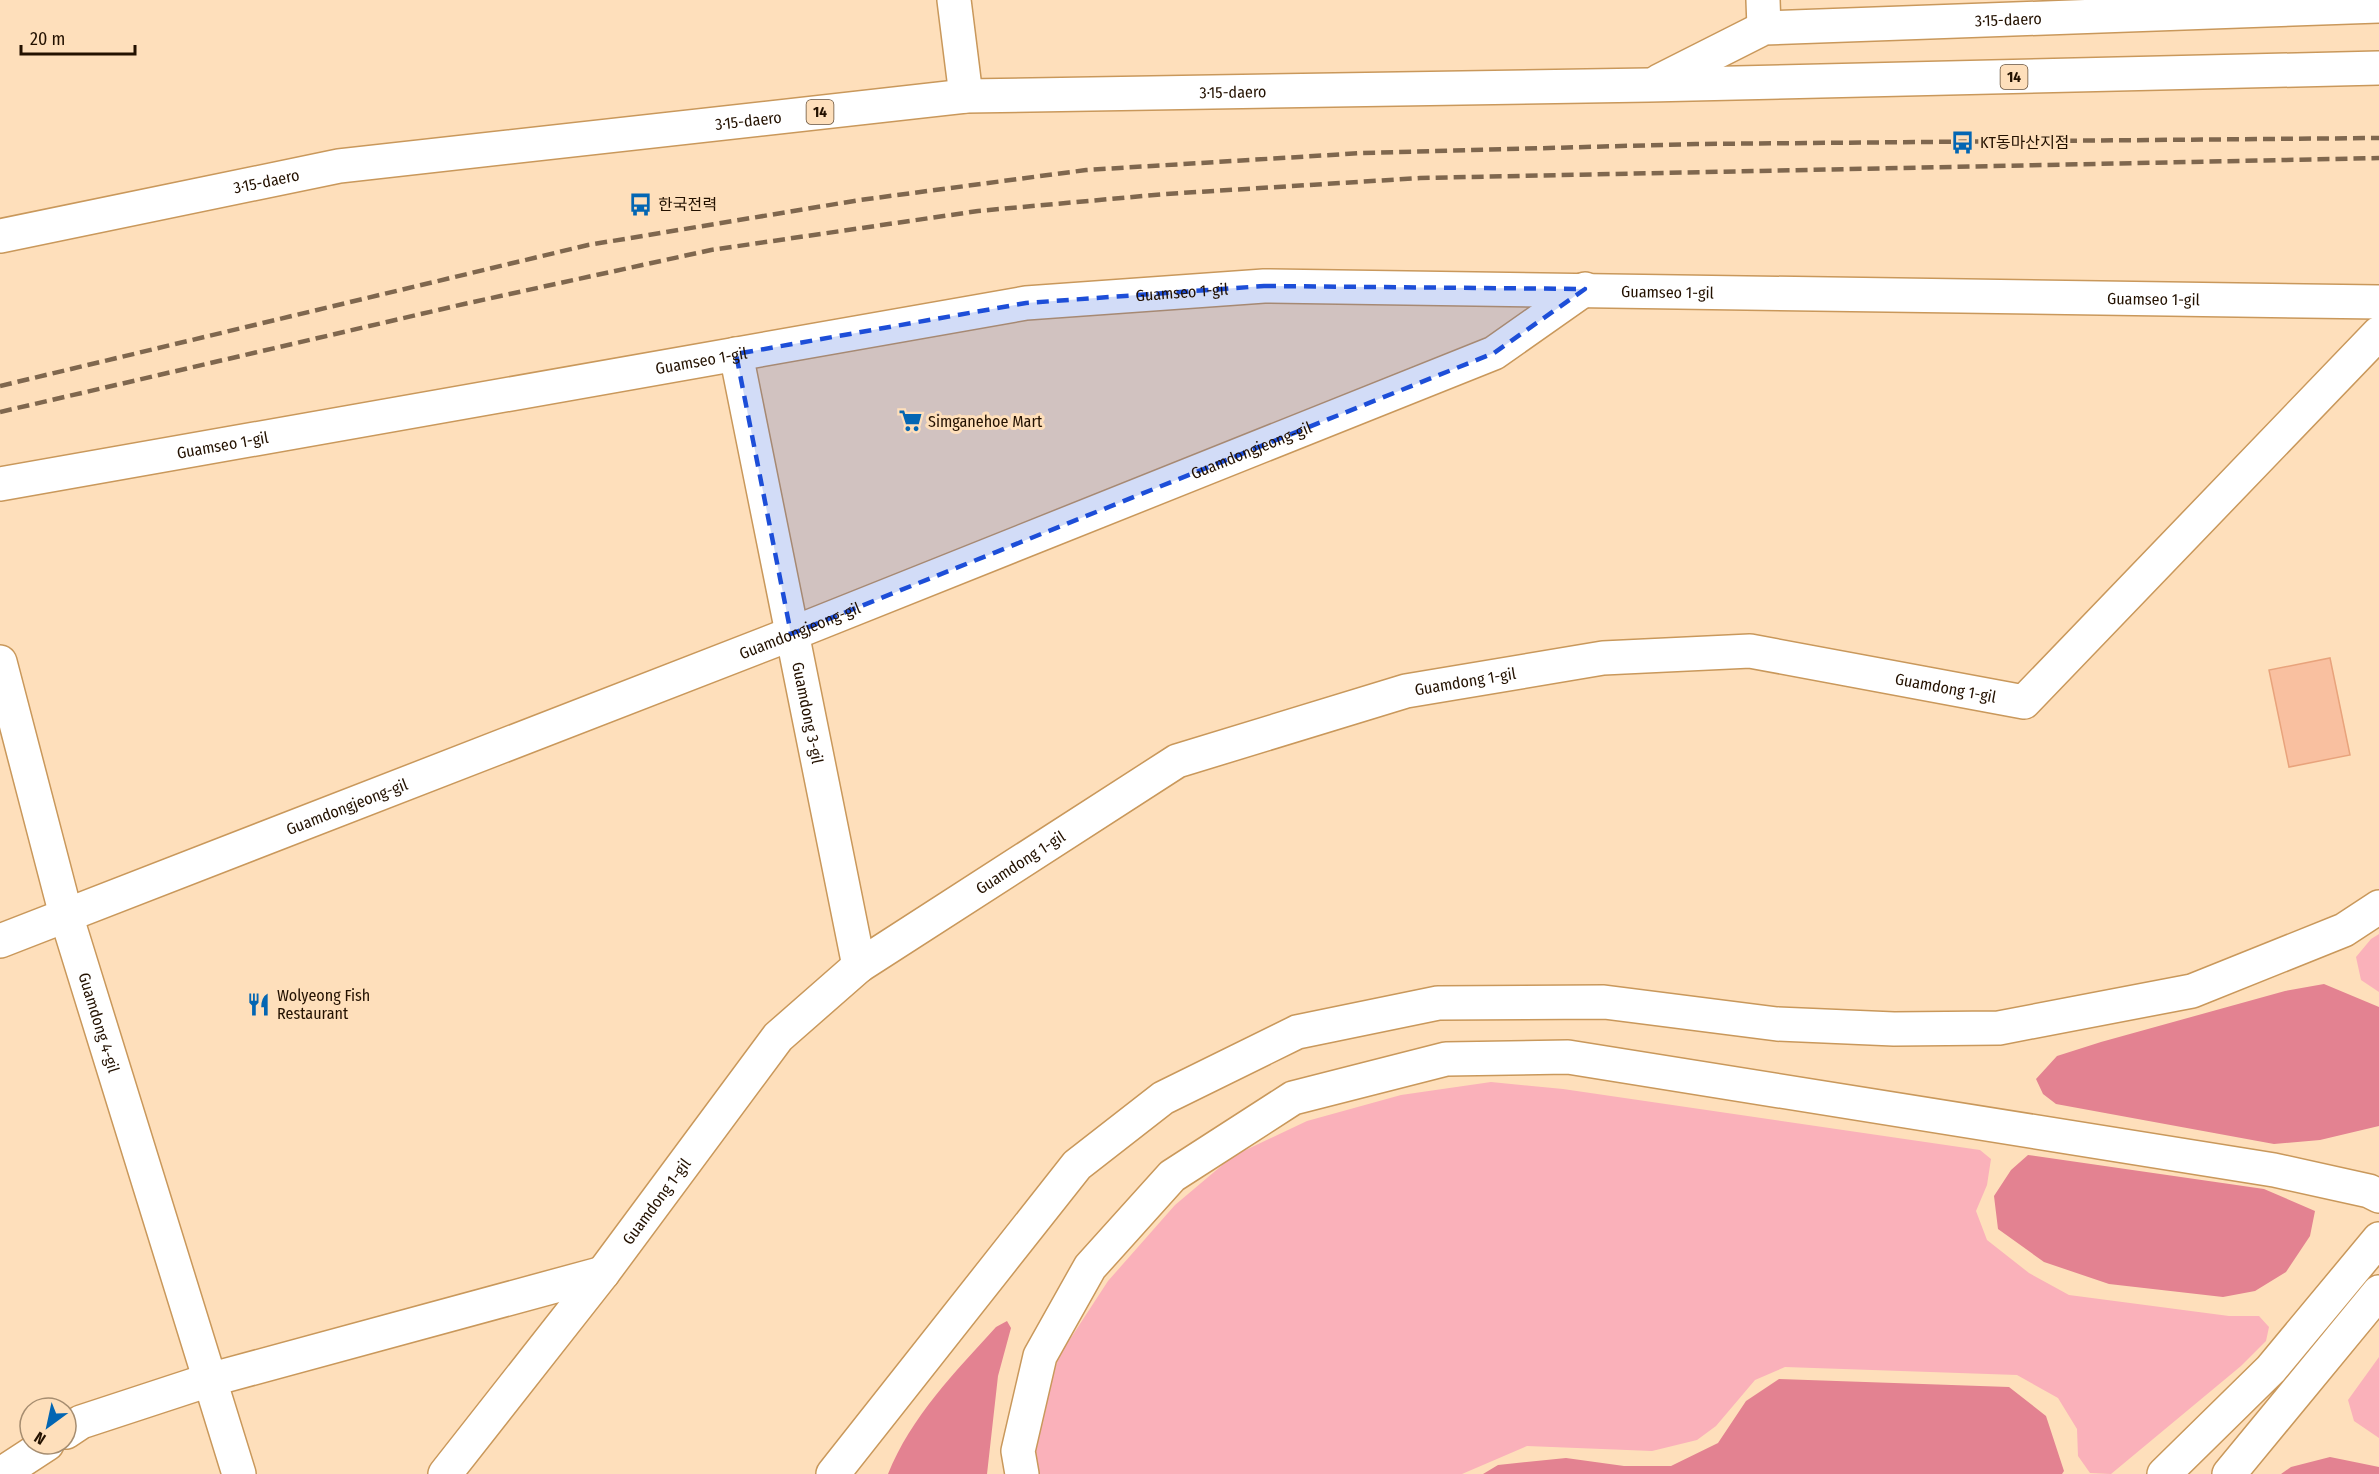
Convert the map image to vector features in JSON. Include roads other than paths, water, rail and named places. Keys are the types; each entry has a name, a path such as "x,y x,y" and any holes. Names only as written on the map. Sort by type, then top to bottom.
{"main road":[{"path":"954,0 966,96"},
{"name":"3·15-daero","path":"1649,86 1763,14 2379,6"},
{"name":"3·15-daero","path":"0,236 339,166 966,96 1649,86 2379,68"},
{"name":"Guamseo 1-gil","path":"0,484 1026,303 1264,286 2379,302"},
{"name":"Guamdongjeong-gil","path":"0,940 791,634 1494,353 1585,289"},
{"name":"Guamdong 1-gil","path":"445,1474 603,1273 778,1037 859,966 1177,761 1406,691 1603,658 1750,651 2024,702 2379,333"},
{"name":"Guamdong 3-gil","path":"736,354 859,966"},
{"name":"Guamdong 4-gil","path":"0,662 66,915 209,1380"},
{"path":"833,1474 1077,1165 1163,1098 1297,1032 1438,1003 1604,1002 1777,1024 1894,1029 1999,1028 2192,991 2344,930 2379,907"},
{"path":"1022,1474 1018,1451 1040,1356 1090,1267 1172,1176 1293,1098 1446,1059 1568,1058 2274,1170 2369,1191 2379,1196"},
{"path":"2164,1474 2271,1369 2379,1239"},
{"path":"78,1424 209,1380 603,1273"},
{"path":"2229,1474 2379,1292"},
{"path":"209,1380 239,1474"},
{"path":"1,1474 29,1456"}],"railway":[{"path":"0,386 588,245 860,200 1086,170 1363,153 1696,144 2379,138"},
{"path":"0,412 464,304 711,250 978,211 1165,194 1420,178 2379,158"}],"place":[{"name":"KT동마산지점","path":"1962,142"},
{"name":"한국전력","path":"640,204"},
{"name":"Simganehoe Mart","path":"910,421"},
{"name":"Wolyeong Fish Restaurant","path":"259,1004"}]}
